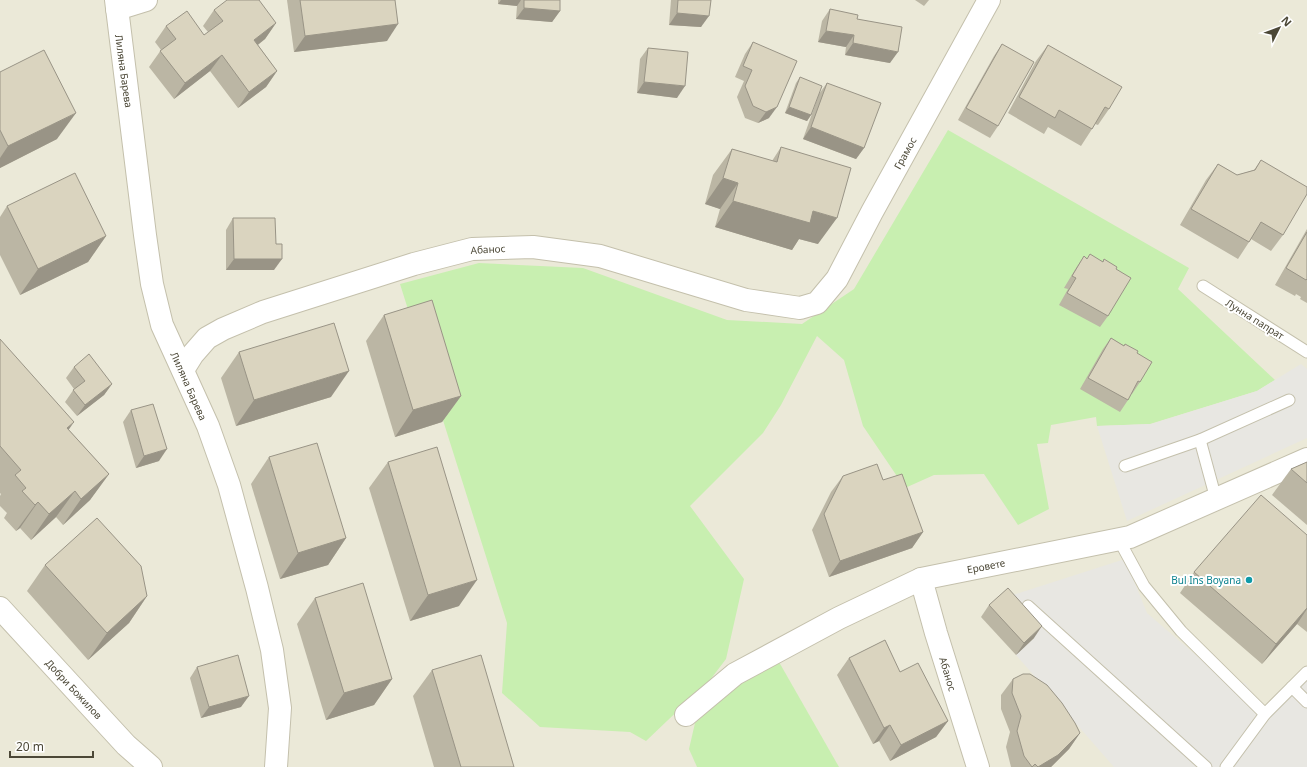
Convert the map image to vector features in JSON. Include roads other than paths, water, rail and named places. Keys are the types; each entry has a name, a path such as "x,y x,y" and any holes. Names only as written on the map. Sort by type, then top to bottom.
{"street":[{"path":"117,5 146,0"},
{"name":"Грамос","path":"817,303 837,279 872,212 989,0"},
{"name":"Лиляна Барева","path":"117,5 152,284 162,325 208,426 229,485 259,595 272,650 280,708 276,767"},
{"name":"Абанос","path":"182,370 207,338 223,329 262,312 414,264 472,249 533,247 600,256 746,300 800,308 817,303"},
{"name":"Еровете","path":"686,715 735,674 839,618 921,579 1130,537 1307,459"},
{"name":"Абанос","path":"921,579 936,633 978,767"},
{"name":"Добри Божилов","path":"0,608 126,744 151,767"}],"lane":[{"name":"Лунна папрат","path":"1203,286 1307,352"},
{"path":"1125,466 1200,440 1289,400"},
{"path":"1200,440 1216,499"},
{"path":"1119,540 1144,586 1181,632 1265,714"},
{"path":"1028,606 1206,767"},
{"path":"1226,767 1265,714 1307,672"},
{"path":"1292,687 1307,702"}],"place":[{"name":"Bul Ins Boyana","path":"1249,580"}]}
